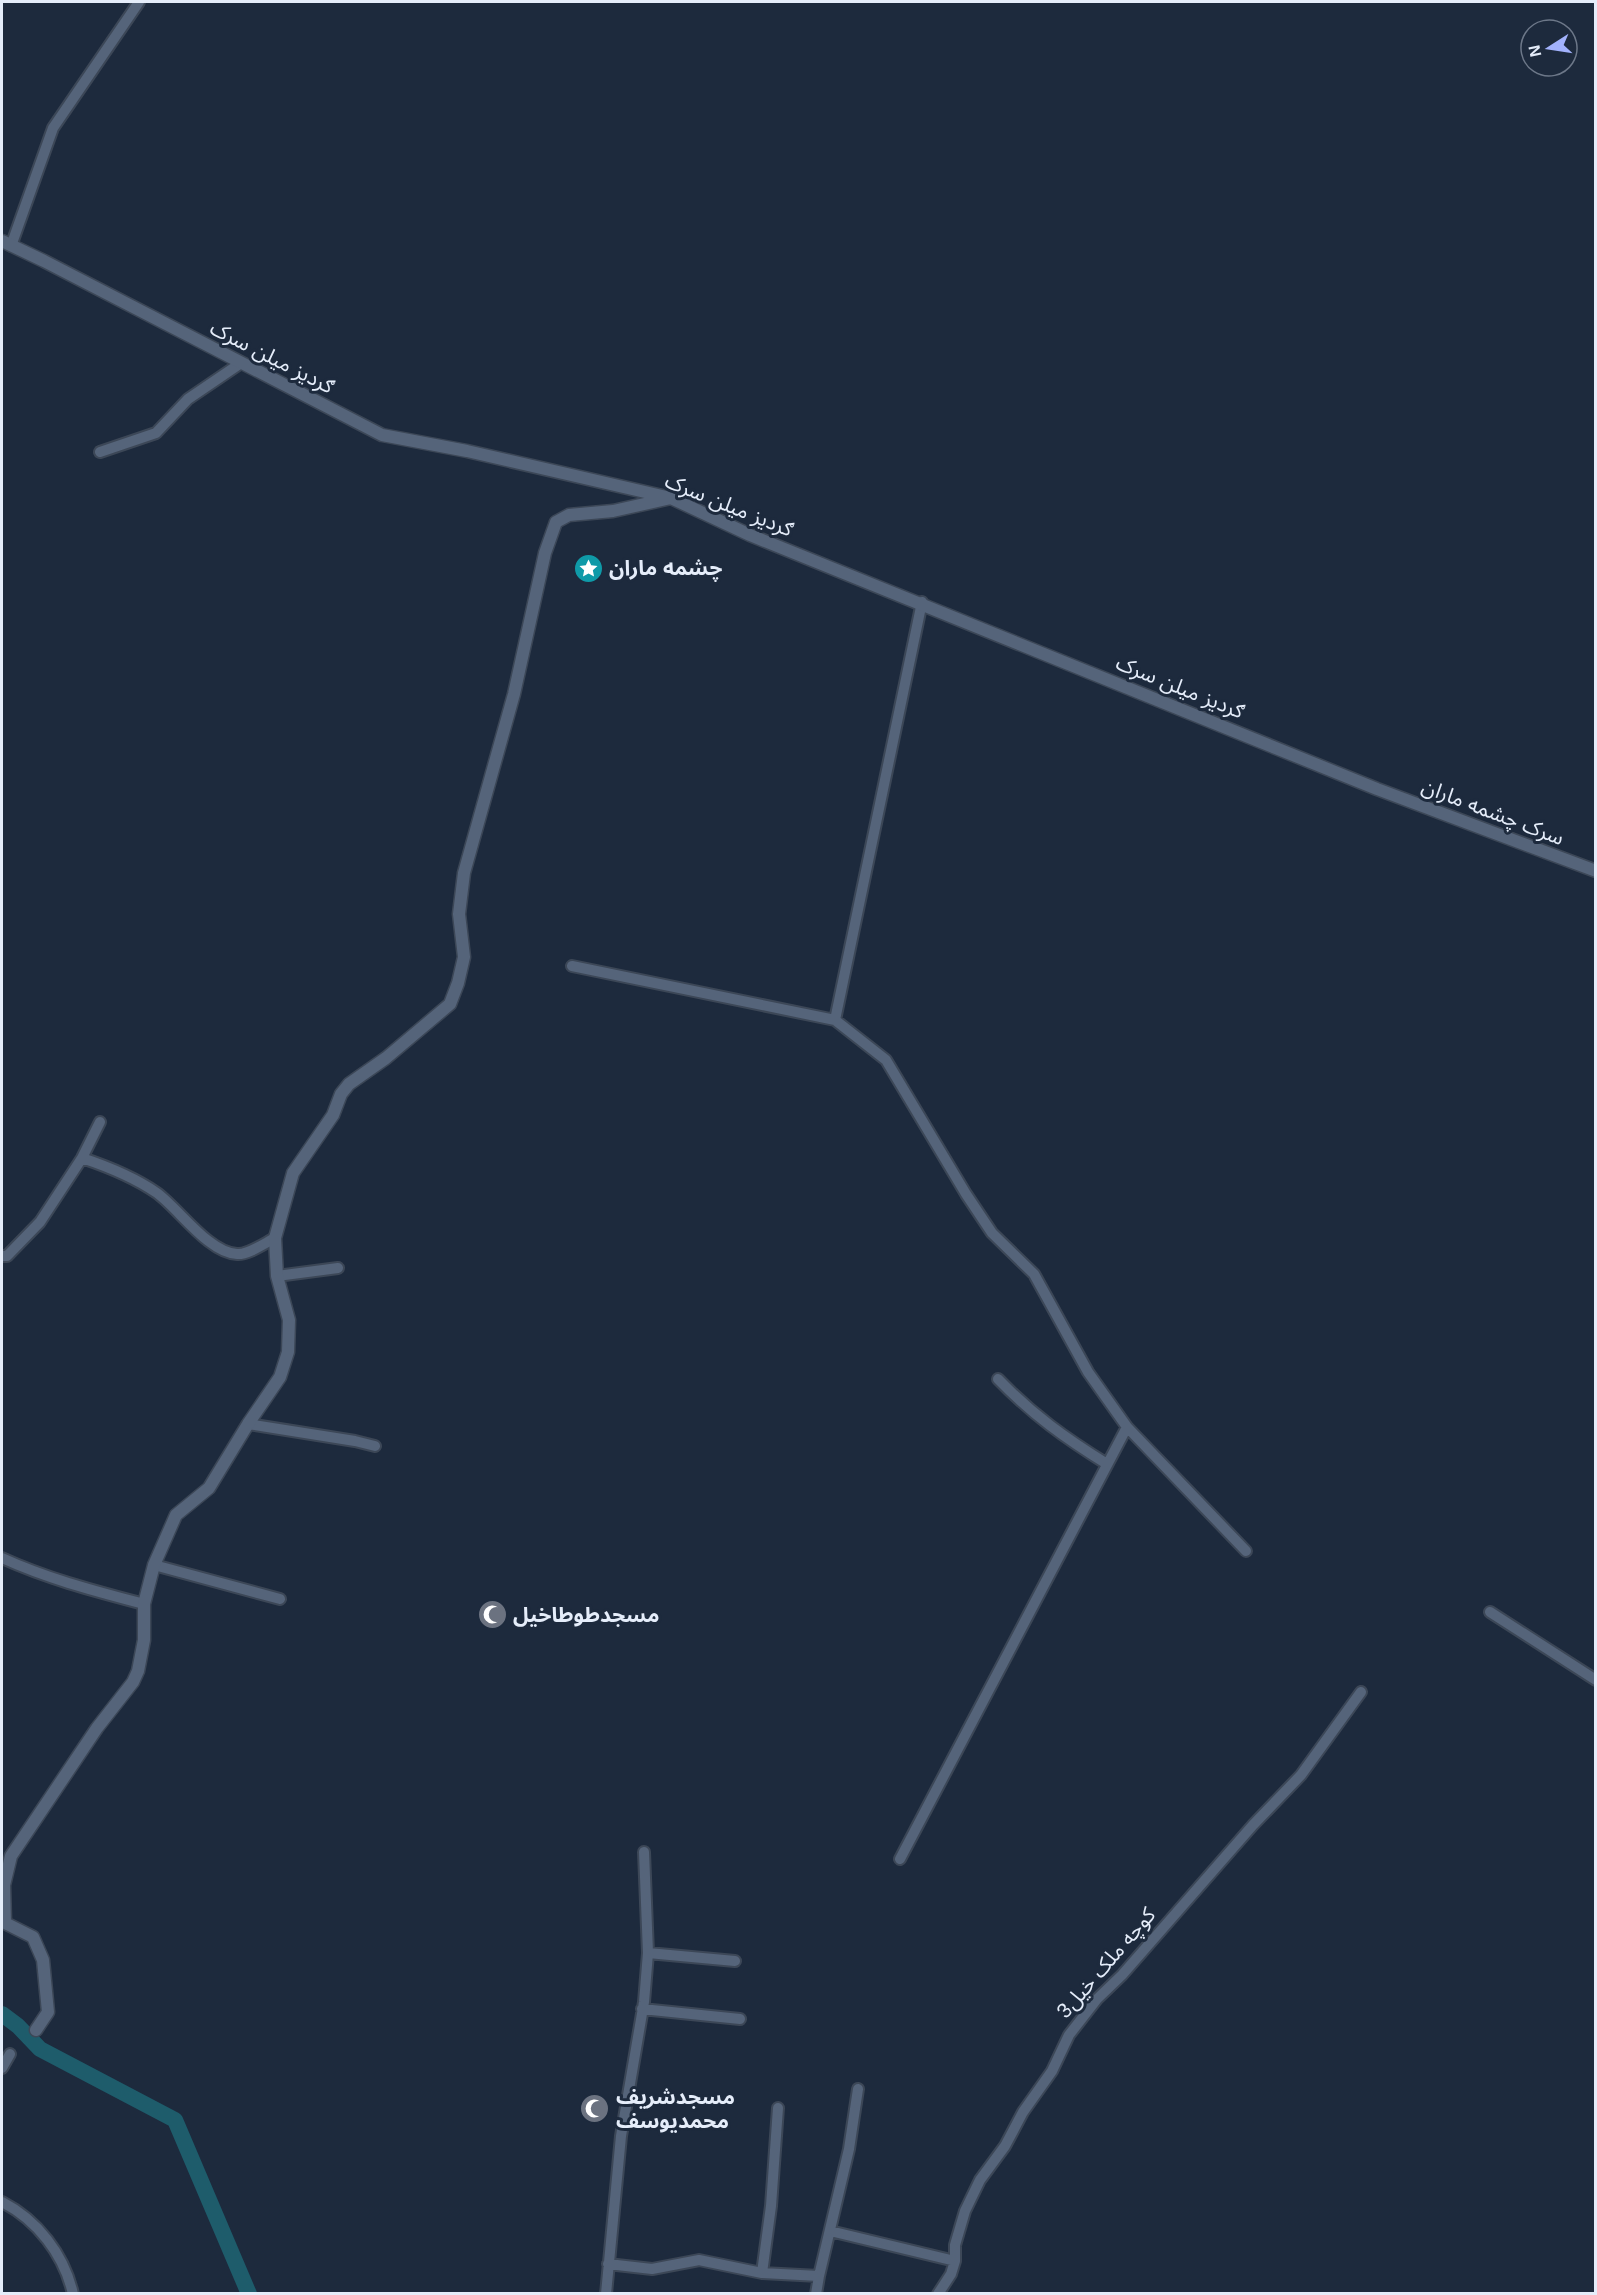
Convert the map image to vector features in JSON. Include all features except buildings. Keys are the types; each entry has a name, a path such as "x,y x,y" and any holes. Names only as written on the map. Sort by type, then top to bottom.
{"street":[{"path":"6,244 53,128 139,2"},
{"name":"ګردیز میلن سرک","path":"6,244 44,261 382,435 467,451 671,498 750,535 922,602 1377,789"},
{"path":"100,452 156,433 189,399 241,363"},
{"path":"36,2030 48,2012 43,1960 33,1937 5,1923 4,1885 11,1856 97,1728 133,1682 138,1671 144,1640 144,1604 154,1565 176,1515 209,1488 280,1377 288,1352 289,1320 277,1276 275,1238 293,1173 333,1115 341,1094 348,1084 386,1058 450,1004 464,957 459,914 464,873 514,694 545,553 556,522 569,515 613,511 671,498"},
{"path":"835,1020 922,602"},
{"name":"سرک چشمه ماران","path":"1377,789 1596,871"},
{"path":"572,966 835,1020 886,1060 966,1194 992,1233 1034,1274 1088,1372 1127,1427 1246,1551"},
{"path":"2,1256 7,1256 40,1222 82,1158 100,1122"},
{"path":"82,1158 121,1171 159,1194 182,1217 224,1252 240,1255 275,1238"},
{"path":"277,1276 338,1268"},
{"path":"998,1379 1023,1406 1062,1437 1107,1464"},
{"path":"248,1424 375,1446"},
{"path":"900,1859 1127,1427"},
{"path":"2,1558 35,1573 74,1586 144,1604"},
{"path":"154,1565 280,1599"},
{"path":"1490,1612 1596,1680"},
{"name":"کوچه ملک خیل3","path":"938,2294 951,2274 955,2261 955,2245 965,2211 980,2180 1005,2146 1023,2112 1052,2071 1069,2035 1097,1999 1122,1975 1253,1825 1301,1775 1361,1692"},
{"path":"606,2294 621,2136 642,2009 648,1953 644,1852"},
{"path":"648,1953 735,1961"},
{"path":"642,2009 740,2019"},
{"path":"2,2068 10,2054"},
{"path":"816,2294 849,2149 858,2089"},
{"path":"762,2273 771,2206 778,2108"},
{"path":"2,2202 12,2207 40,2231 52,2245 69,2275 73,2294"},
{"path":"830,2231 955,2261"},
{"path":"608,2264 652,2269 699,2260 762,2273 819,2276"}],"waterway":[{"path":"2,2014 18,2026 40,2049 175,2120 249,2294"}],"place":[{"name":"چشمه ماران","path":"588,568"},
{"name":"مسجدطوطاخیل","path":"492,1615"},
{"name":"مسجدشریف محمدیوسف","path":"595,2109"}]}
